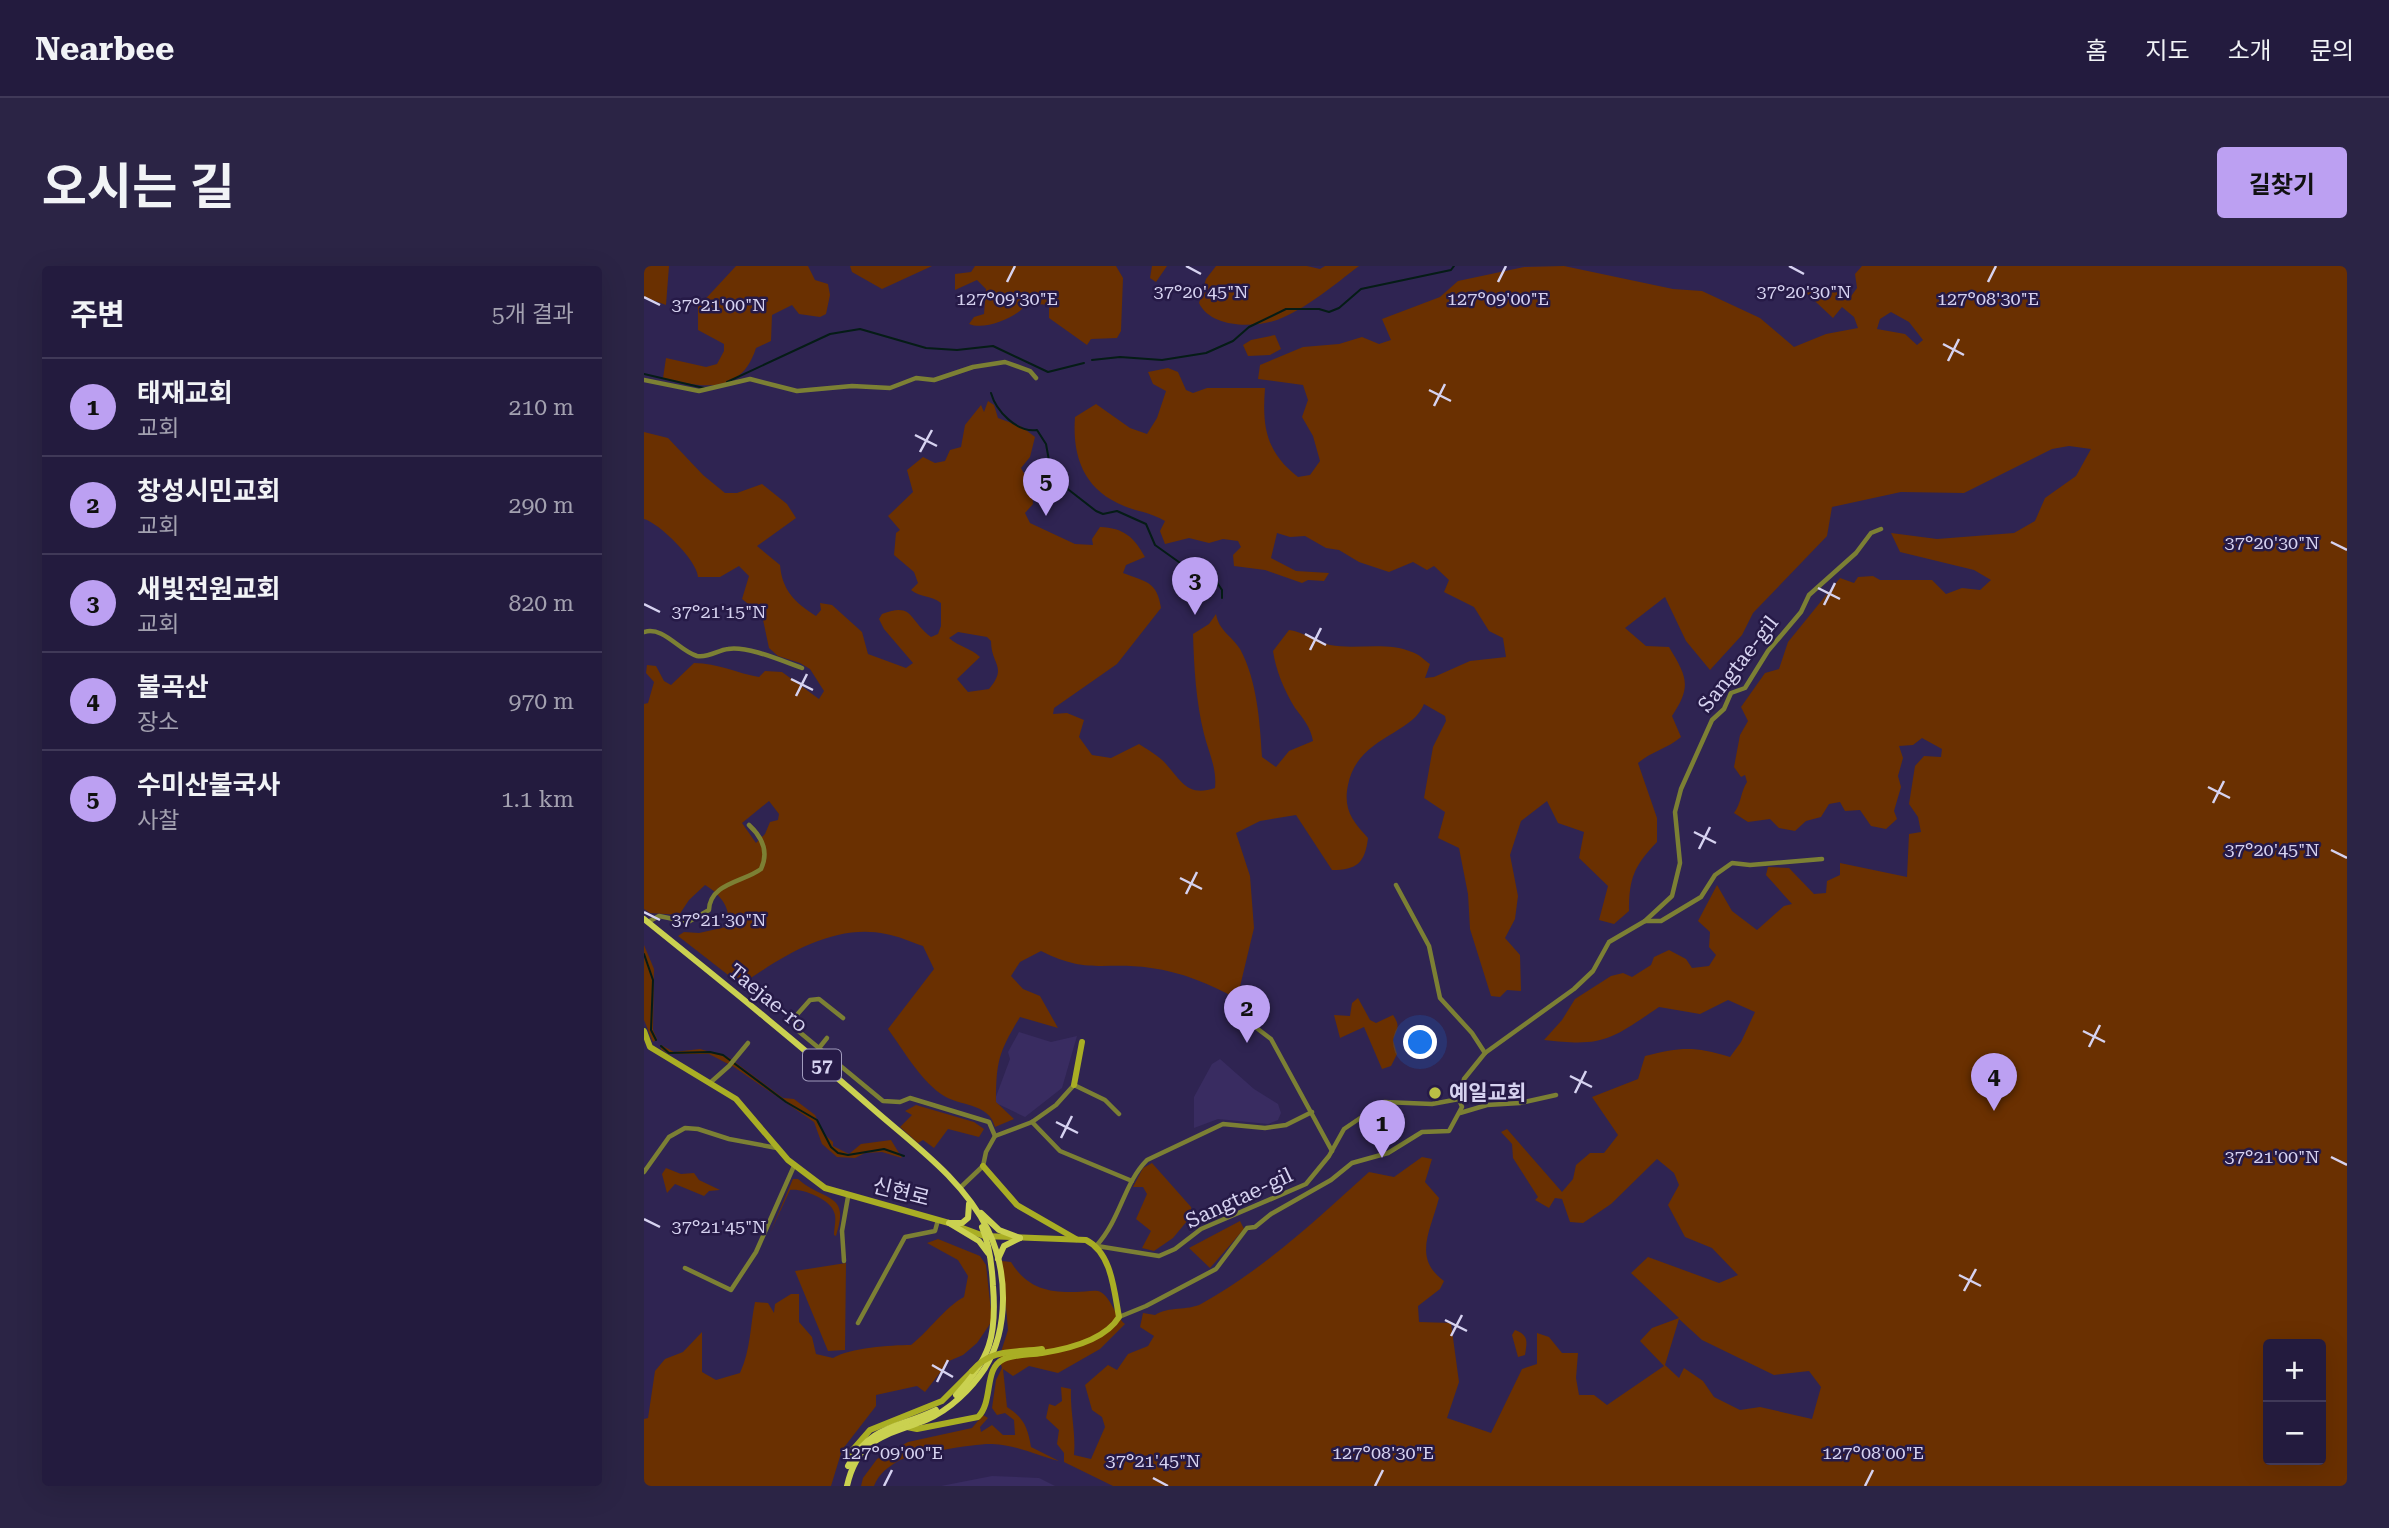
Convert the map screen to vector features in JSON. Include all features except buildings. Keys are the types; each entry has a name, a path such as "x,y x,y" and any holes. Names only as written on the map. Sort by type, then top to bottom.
{"main road":[{"name":"Taejae-ro","path":"645,921 817,1061 941,1168 970,1202 988,1236"},
{"name":"Taejae-ro","path":"645,921 846,1088 945,1175 970,1202"},
{"name":"신현로","path":"644,1031 647,1049 736,1099 794,1166 825,1188 848,1197 988,1236 1078,1240 1097,1246"},
{"path":"1074,1085 1082,1042"},
{"path":"983,1166 1017,1205 1051,1227 1078,1240"},
{"path":"941,1168 961,1187 970,1202 994,1227 1020,1238"},
{"path":"949,1223 962,1223 968,1218 970,1202"},
{"path":"949,1223 979,1241 994,1259 1004,1246 1020,1238"},
{"path":"1051,1227 1051,1239"},
{"name":"57","path":"845,1486 850,1470 864,1449 883,1435 927,1419 957,1400 986,1366 1002,1321 994,1259 988,1236"},
{"path":"905,1426 917,1429 972,1419 985,1410 993,1370 1003,1359 1044,1353 1108,1331 1119,1317 1108,1266 1097,1246"},
{"name":"57","path":"845,1486 850,1462 866,1441 884,1429 937,1409 957,1395 976,1371 988,1351 995,1329 994,1259"},
{"path":"850,1462 850,1453 870,1430 942,1401 983,1359 994,1354 1042,1349 1090,1339"}],"street":[{"path":"644,380 699,391 750,379 797,391 852,386 891,388 916,378 934,380 973,367 1005,362 1030,371 1036,379"},
{"name":"Sangtae-gil","path":"1097,1246 1159,1256 1175,1249 1202,1229 1290,1192 1311,1179 1332,1152 1344,1129 1384,1102 1432,1104 1459,1099 1464,1079 1485,1053 1574,989 1593,971 1609,942 1645,921 1672,896 1680,863 1675,811 1687,770 1712,720 1724,709 1731,693 1745,688 1768,651 1801,612 1810,594 1856,553 1871,533 1881,529"},
{"path":"644,632 658,632 698,656 718,655 728,649 760,653 802,668"},
{"path":"645,921 659,916 688,922 709,910 709,903 725,885 761,869 765,860 761,835 749,825"},
{"name":"Sangtae-gil","path":"1645,921 1661,920 1701,897 1715,875 1732,863 1750,865 1822,859"},
{"path":"1396,885 1429,946 1440,998 1465,1025 1485,1053"},
{"path":"843,1018 820,999 810,1000 794,1018 797,1030 883,1101 900,1102 910,1098 989,1122 995,1136"},
{"path":"1250,1023 1271,1039 1332,1152"},
{"path":"819,1048 827,1038"},
{"path":"710,1082 729,1066 748,1043"},
{"path":"961,1187 983,1166 986,1152 995,1136 1032,1122 1056,1105 1074,1085 1105,1100 1119,1114"},
{"path":"1460,1113 1487,1105 1520,1103 1556,1095"},
{"path":"1119,1317 1216,1269 1247,1228 1255,1227 1352,1163 1388,1153 1422,1132 1450,1131 1462,1107 1459,1099"},
{"path":"1097,1246 1114,1224 1132,1181 1147,1160 1223,1124 1265,1128 1286,1125 1312,1112"},
{"path":"1032,1122 1060,1152 1132,1181"},
{"path":"644,1172 669,1137 685,1128 698,1129 734,1141 778,1148"},
{"path":"685,1268 731,1290 756,1252 794,1166"},
{"path":"1311,1179 1315,1188"},
{"path":"844,1261 842,1231 848,1197"},
{"path":"858,1323 905,1237 934,1231 938,1220"}],"shaded area":[{"path":"644,266 669,266 666,305 644,297"},
{"path":"736,266 808,266 815,280 828,284 830,295 826,314 820,317 799,314 792,305 772,315 771,341 756,348 741,374 731,381 706,385 663,378 666,358 706,367 717,364 724,351 724,344 698,330 698,307"},
{"path":"850,266 932,266 882,289 852,272"},
{"path":"975,266 1116,266 1123,278 1121,331 1117,338 1091,339 1087,345 1049,318 1049,305 1027,303 1017,313 1001,321 984,326 969,324 974,317 984,314 986,289 977,280 955,290 955,274 971,272"},
{"path":"1152,266 1167,266 1156,282 1150,278"},
{"path":"1216,266 1307,266 1320,269 1325,266 1359,266 1299,310 1267,323 1245,325 1213,317 1199,303 1206,279"},
{"path":"1564,266 1673,289 1702,291 1760,318 1794,347 1826,334 1858,328 1854,317 1842,307 1833,318 1802,289 1831,287 1849,299 1857,288 1855,274 1862,266 2347,266 2347,1486 1113,1486 1064,1462 1064,1453 1057,1444 1059,1430 1046,1418 1049,1404 1055,1406 1062,1401 1061,1387 1071,1389 1074,1455 1091,1459 1105,1427 1102,1417 1092,1410 1085,1385 1108,1365 1117,1370 1128,1354 1148,1346 1154,1336 1140,1327 1143,1313 1155,1315 1166,1310 1201,1304 1268,1260 1369,1172 1394,1177 1422,1157 1432,1159 1425,1182 1439,1198 1426,1243 1426,1253 1434,1272 1444,1281 1440,1289 1418,1306 1419,1322 1451,1323 1459,1382 1447,1418 1491,1433 1522,1369 1537,1364 1537,1333 1549,1337 1562,1353 1578,1353 1576,1378 1579,1395 1594,1395 1607,1405 1664,1366 1640,1341 1652,1328 1679,1318 1631,1273 1648,1257 1719,1283 1738,1275 1712,1248 1685,1237 1668,1205 1679,1185 1674,1173 1657,1159 1611,1204 1583,1223 1570,1222 1562,1199 1555,1198 1549,1208 1535,1200 1538,1197 1513,1158 1512,1144 1501,1132 1507,1129 1562,1192 1573,1179 1576,1165 1590,1153 1604,1153 1618,1135 1592,1097 1638,1079 1645,1056 1688,1049 1730,1057 1741,1042 1755,1012 1728,1000 1700,1014 1659,1007 1617,1034 1594,1041 1544,1040 1562,1020 1575,999 1611,976 1623,973 1632,977 1651,965 1654,957 1669,950 1686,959 1692,968 1709,966 1716,955 1709,947 1710,932 1698,921 1717,885 1732,911 1757,930 1784,906 1792,904 1766,875 1768,867 1789,868 1814,894 1826,893 1827,881 1840,875 1840,863 1907,877 1909,834 1921,832 1918,817 1909,804 1915,766 1924,756 1941,757 1942,749 1922,738 1913,745 1899,746 1903,758 1898,776 1901,787 1894,811 1897,819 1886,829 1871,826 1860,810 1845,811 1840,802 1829,804 1821,817 1806,821 1795,831 1779,828 1770,819 1748,822 1734,813 1747,782 1745,775 1741,777 1734,767 1740,735 1748,721 1741,707 1765,673 1779,669 1788,642 1840,578 1854,583 1858,577 1873,576 1880,580 1932,580 1946,594 1962,588 1980,590 1991,580 1974,570 1900,552 1891,533 1937,539 2014,533 2035,521 2045,498 2076,476 2091,449 2069,446 2052,449 1964,493 1901,492 1832,507 1827,536 1753,613 1742,635 1710,670 1686,641 1665,597 1625,628 1646,646 1669,647 1680,666 1685,682 1682,697 1672,716 1681,737 1638,763 1657,818 1657,842 1634,873 1629,911 1614,924 1599,920 1608,886 1579,858 1584,832 1558,823 1547,801 1521,821 1510,855 1518,896 1515,919 1505,938 1520,955 1521,991 1507,990 1500,997 1491,996 1470,929 1468,894 1459,848 1438,838 1445,812 1424,798 1433,747 1446,721 1445,716 1424,704 1408,723 1362,756 1353,769 1348,785 1348,808 1357,826 1368,838 1365,854 1354,866 1332,870 1296,815 1260,821 1236,833 1250,876 1254,928 1237,999 1196,979 1162,970 1135,966 1084,965 1041,951 1020,962 1011,976 1023,989 1040,996 1058,1028 1020,1017 1003,1048 997,1076 996,1102 1014,1119 995,1127 987,1113 948,1098 933,1088 912,1064 888,1029 934,969 923,946 886,934 847,933 809,944 741,985 678,936 684,932 699,933 726,927 727,908 710,888 705,885 689,900 679,915 650,913 644,909 644,704 648,703 654,682 646,673 647,665 656,666 664,681 671,685 694,663 759,677 765,671 782,672 819,699 824,691 810,669 778,656 769,648 762,615 742,599 749,576 739,566 720,577 698,577 691,561 676,543 659,527 644,519 644,432 668,438 703,475 725,493 737,493 762,484 787,504 796,518 757,546 780,565 781,574 791,595 816,616 821,610 820,603 832,605 862,632 868,654 906,668 913,663 884,629 879,619 882,614 892,611 906,612 931,637 938,634 941,626 941,603 911,590 918,583 914,572 894,555 896,533 900,530 888,516 913,492 907,470 923,457 935,463 945,461 950,450 961,447 965,425 981,405 984,412 988,401 994,405 998,418 1022,427 1035,437 1030,457 1021,468 1032,488 1033,504 1025,513 1030,523 1075,544 1093,545 1092,539 1100,527 1116,529 1127,535 1145,557 1126,565 1123,573 1153,587 1161,608 1117,664 1054,708 1053,714 1067,713 1084,720 1079,737 1092,755 1111,758 1139,744 1163,761 1186,786 1198,791 1206,790 1215,788 1215,774 1199,710 1193,634 1209,624 1216,614 1220,625 1240,649 1246,661 1257,701 1262,757 1276,767 1289,751 1313,741 1308,727 1284,687 1274,658 1273,651 1289,630 1330,645 1381,646 1412,652 1430,664 1425,678 1434,677 1470,661 1506,657 1503,638 1489,631 1474,607 1444,592 1449,580 1434,566 1427,570 1413,562 1389,572 1359,562 1339,550 1326,548 1305,536 1290,537 1277,533 1271,558 1296,571 1329,573 1324,581 1308,580 1302,583 1265,570 1234,566 1233,555 1241,547 1238,541 1223,539 1209,543 1189,538 1165,544 1160,531 1165,521 1110,499 1090,481 1079,459 1075,417 1096,404 1130,428 1147,434 1157,418 1166,391 1153,384 1148,372 1168,368 1178,372 1186,390 1193,393 1207,388 1265,388 1264,415 1268,438 1273,448 1287,468 1298,477 1310,475 1320,461 1313,436 1302,417 1308,400 1303,385 1258,379 1260,365 1303,347 1339,344 1362,337 1379,344 1391,340 1382,319 1440,297 1458,281 1524,267","holes":["1891,312 1909,322 1923,340 1917,345 1905,334 1877,329 1880,319","958,632 987,637 991,641 998,670 989,689 968,692 957,679 980,657 949,638","769,801 779,814 778,820 770,822 765,834 756,843 742,823","1679,1319 1702,1340 1774,1375 1809,1371 1821,1387 1812,1419 1760,1407 1740,1410 1714,1397 1703,1381 1684,1368 1679,1378 1665,1365"]},
{"path":"1275,335 1281,349 1270,355 1248,356 1243,345 1251,340"},
{"path":"644,945 654,969 653,1030 657,1039 653,1042 644,1020"},
{"path":"1358,998 1370,1020 1376,1023 1393,1015 1397,1022 1398,1028 1393,1040 1397,1054 1391,1066 1382,1069 1364,1027 1340,1038 1334,1015 1350,1016 1352,1003"},
{"path":"1019,1032 1051,1042 1077,1036 1062,1088 1025,1117 994,1102 1010,1059 1008,1052"},
{"path":"661,1045 674,1052 700,1049 728,1057 783,1098 794,1099 815,1115 833,1146 849,1154 861,1144 891,1140 902,1158 882,1152 865,1153 855,1158 837,1157 822,1144 814,1122 734,1067 709,1054 669,1054 661,1049"},
{"path":"1220,1059 1254,1089 1278,1104 1281,1113 1278,1120 1268,1124 1218,1119 1194,1128 1194,1097 1212,1064"},
{"path":"916,1105 974,1122 984,1129 979,1137 948,1129 934,1148 923,1140 918,1143 900,1127 912,1115 905,1111"},
{"path":"1152,1163 1191,1207 1192,1215 1173,1238 1154,1251 1142,1248 1151,1231 1136,1219 1147,1194 1143,1187 1133,1187 1143,1168"},
{"path":"666,1168 681,1174 694,1173 699,1180 720,1190 709,1191 704,1196 675,1184 667,1193 662,1174"},
{"path":"793,1179 798,1179 837,1205 840,1222 836,1236 835,1214 831,1207 815,1195 795,1190 790,1190 770,1233"},
{"path":"1240,1221 1244,1229 1210,1268 1189,1248"},
{"path":"938,1239 980,1256 986,1265 992,1321 977,1343 963,1355 949,1361 925,1392 917,1386 876,1395 876,1406 842,1450 831,1486 644,1486 644,1419 648,1418 655,1371 665,1359 683,1352 702,1332 702,1372 716,1380 740,1373 748,1346 755,1302 768,1303 774,1313 775,1304 791,1294 799,1294 799,1322 812,1337 816,1354 833,1358 860,1349 911,1345 964,1297 968,1276 958,1260 927,1243"},
{"path":"1002,1261 1011,1262 1023,1277 1047,1290 1102,1293 1125,1324 1100,1349 1058,1373 1029,1366 1013,1376 1003,1369 1007,1407 1018,1415 1024,1424 1031,1447 1059,1461 1010,1446 973,1445 900,1460 878,1477 874,1486 861,1486 863,1478 877,1459 908,1442 972,1428 983,1415 988,1418 980,1427 981,1432 992,1425 1003,1435 1015,1435 1014,1420 1005,1413 997,1415 992,1408 996,1380 1002,1368 999,1358 1008,1330"},
{"path":"846,1263 845,1350 828,1351 795,1271"},
{"path":"1515,1330 1523,1334 1526,1343 1525,1355 1518,1357 1512,1335"},
{"path":"992,1476 1039,1478 1055,1486 941,1486"}],"waterway":[{"path":"1092,360 1120,357 1162,360 1206,353 1233,341 1249,327 1286,309 1319,309 1329,312 1339,308 1361,289 1451,270 1454,266"},
{"path":"727,382 830,334 860,329 926,348 957,350 993,346 1048,372 1084,363"},
{"path":"644,374 704,388"},
{"path":"991,393 997,407 1008,419 1022,428 1037,430 1046,444 1050,466 1060,483 1096,511 1103,514 1117,511 1146,524 1155,545 1190,570 1214,578 1222,590 1222,598"},
{"path":"644,954 653,980 651,1030 656,1040"},
{"path":"661,1046 669,1053 710,1052 723,1055 786,1102 817,1120 831,1147 838,1153 848,1155 884,1149 904,1156"}],"place":[{"name":"수미산불국사","path":"1046,516"},
{"name":"새빛전원교회","path":"1195,615"},
{"name":"창성시민교회","path":"1247,1043"},
{"name":"예일교회","path":"1435,1093"},
{"name":"불곡산","path":"1994,1111"},
{"name":"태재교회","path":"1382,1158"}]}
